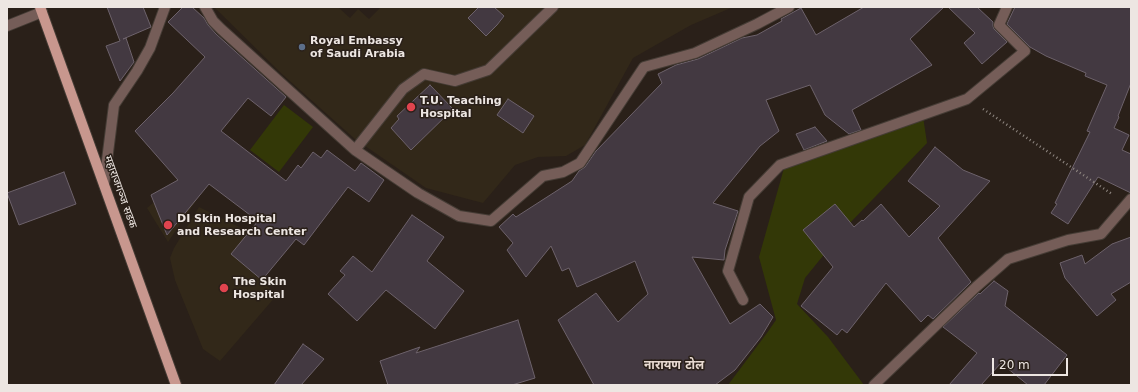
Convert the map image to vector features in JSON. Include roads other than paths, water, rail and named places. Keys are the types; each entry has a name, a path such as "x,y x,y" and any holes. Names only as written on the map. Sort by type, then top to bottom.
{"main road":[{"name":"महाराजगञ्ज सडक","path":"41,10 176,385"}],"street":[{"path":"104,184 114,104 137,71 150,48 165,7"},
{"path":"205,7 213,21 221,29 354,150 418,193 459,216 491,220 543,176 563,172 580,163 644,67 695,53 790,7"},
{"path":"354,150 403,89 424,74 455,81 488,70 553,7"},
{"path":"743,300 728,271 749,197 780,165 967,99 1025,50 999,25 1007,7"},
{"path":"7,26 41,10"},
{"path":"874,385 976,287 1008,259 1068,240 1101,234 1129,202"}],"place":[{"name":"Royal Embassy of Saudi Arabia","path":"302,47"},
{"name":"T.U. Teaching Hospital","path":"411,107"},
{"name":"DI Skin Hospital and Research Center","path":"168,225"},
{"name":"The Skin Hospital","path":"224,288"}],"district":[{"name":"नारायण टोल","path":"674,366"}]}
